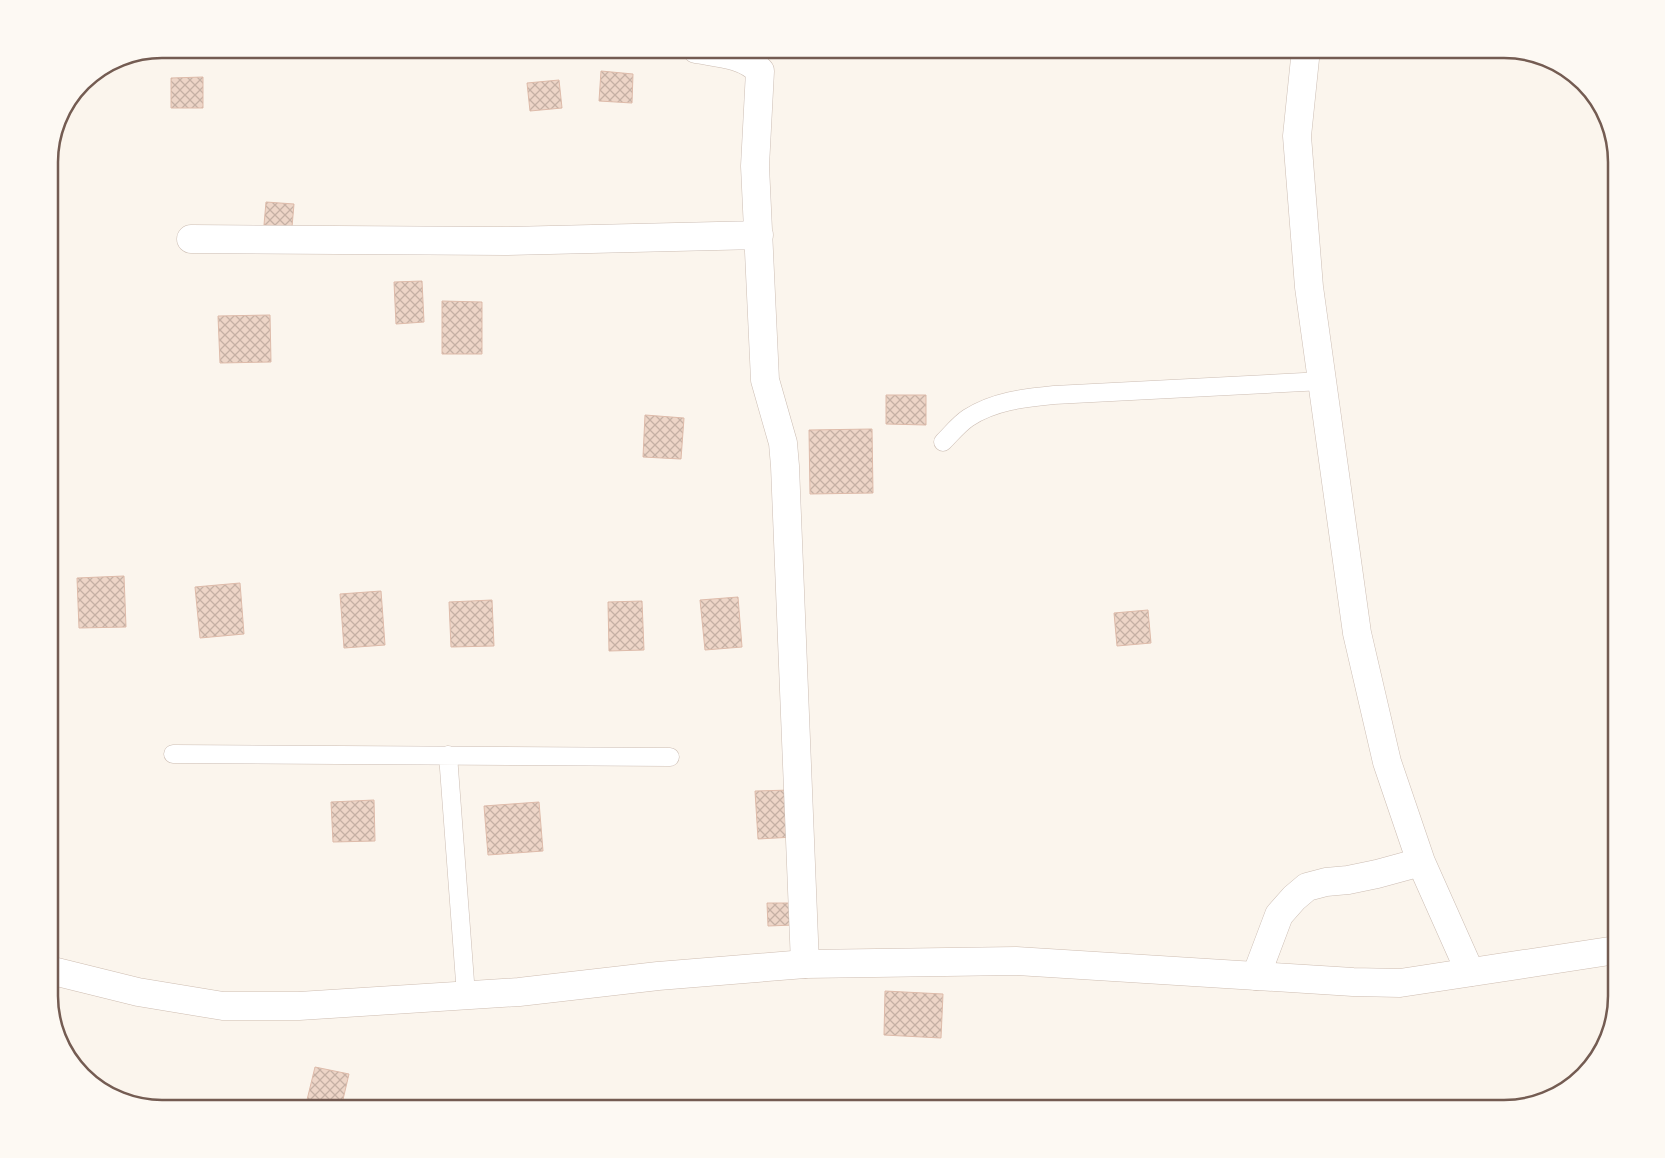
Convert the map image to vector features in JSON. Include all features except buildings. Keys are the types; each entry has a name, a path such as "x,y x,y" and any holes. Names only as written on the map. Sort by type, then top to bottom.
{"street":[{"path":"743,58 752,62 760,70 755,166 765,380 783,443 785,466 805,964"},
{"path":"1305,58 1297,136 1309,287 1357,633 1387,762 1421,862 1470,972"},
{"path":"190,239 505,241 758,235"},
{"path":"1256,976 1279,915 1306,888 1326,882 1377,874 1421,862"},
{"path":"58,972 138,992 224,1006 299,1006 519,992 658,976 805,964 1016,961 1353,982 1400,983 1608,951"}],"lane":[{"path":"943,442 967,418 987,407 1011,400 1054,395 1323,381"},
{"path":"172,754 670,757"},
{"path":"448,755 466,995"}]}
